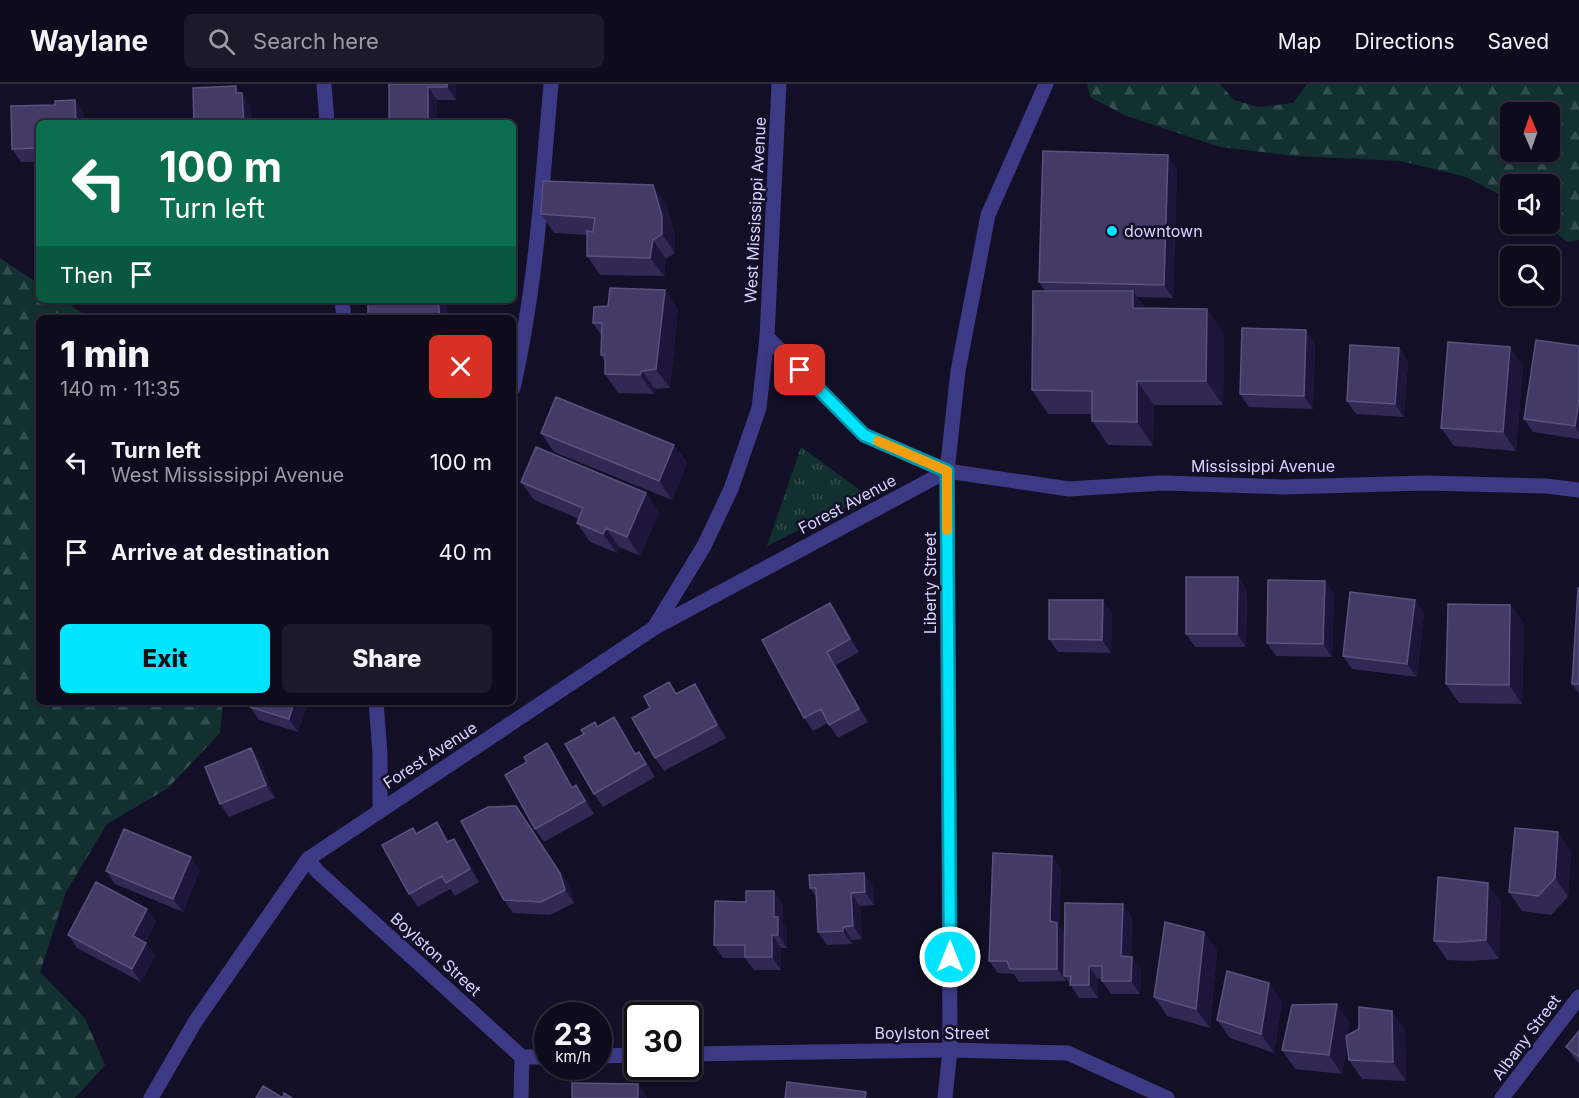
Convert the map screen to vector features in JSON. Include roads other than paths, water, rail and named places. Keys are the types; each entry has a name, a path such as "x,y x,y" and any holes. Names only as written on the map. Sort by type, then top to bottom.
{"street":[{"path":"324,84 327,120"},
{"path":"516,374 525,334 540,216 551,84"},
{"name":"West Mississippi Avenue","path":"654,628 704,546 730,489 759,408 767,337 779,84"},
{"name":"Liberty Street","path":"945,1098 950,1050 947,471 958,371 988,215 1046,84"},
{"path":"767,337 864,435 947,471"},
{"name":"Mississippi Avenue","path":"947,471 1069,489 1162,483 1284,487 1426,483 1546,486 1579,490"},
{"name":"Forest Avenue","path":"151,1098 195,1022 308,859 654,628 947,471"},
{"path":"376,705 380,753 380,810"},
{"name":"Boylston Street","path":"308,859 326,879 522,1057"},
{"name":"Albany Street","path":"1502,1098 1579,997"},
{"name":"Boylston Street","path":"702,1054 950,1050 1068,1053 1167,1098"},
{"path":"521,1098 522,1057 534,1057"}],"place":[{"name":"downtown","path":"1112,231"}]}
